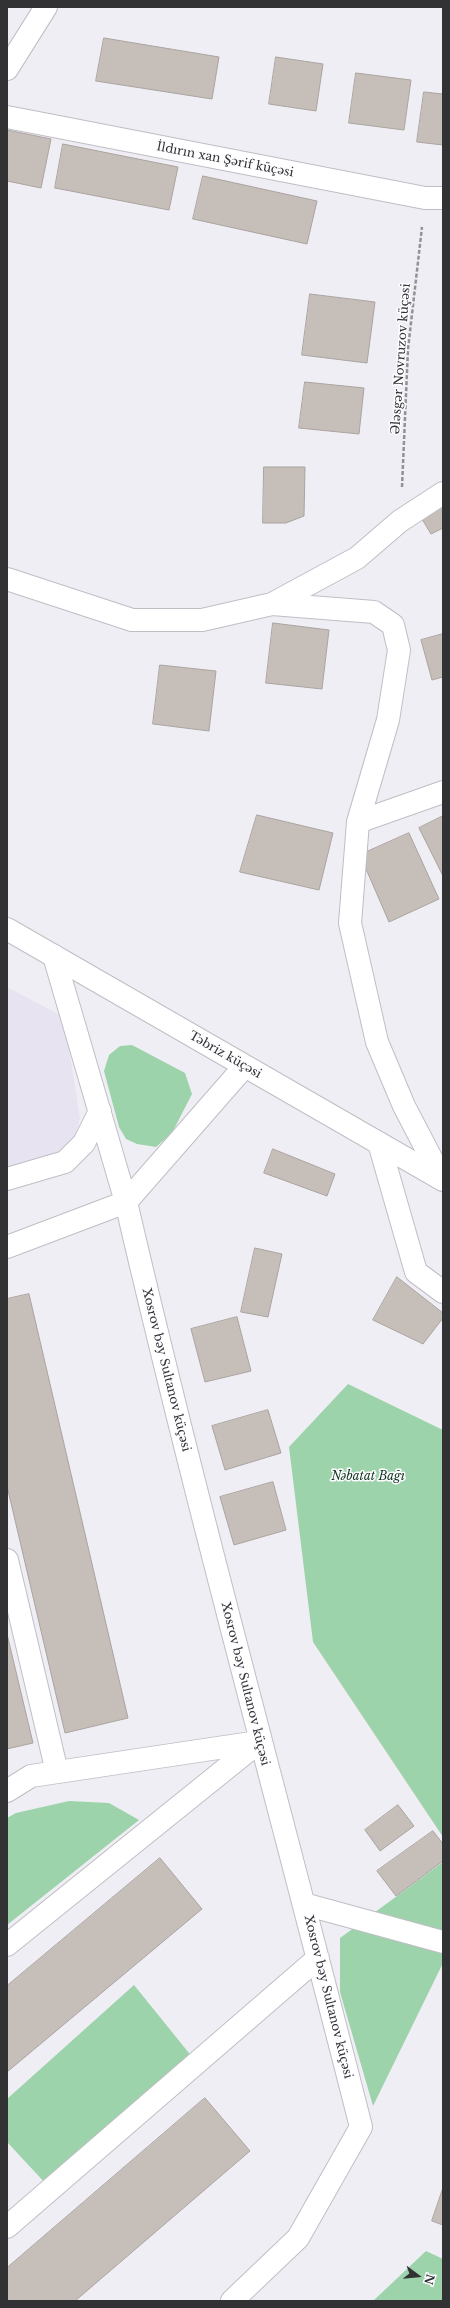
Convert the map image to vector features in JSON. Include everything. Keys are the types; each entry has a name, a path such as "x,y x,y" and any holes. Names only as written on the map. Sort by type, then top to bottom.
{"street":[{"path":"7,69 46,7"},
{"name":"İldırın xan Şərif küçəsi","path":"7,117 434,198"},
{"path":"7,579 132,620 202,620 272,604 357,558 400,521 443,493"},
{"path":"272,604 374,612 392,625 399,650 388,720 358,822 350,923 377,1042 404,1106 443,1179"},
{"path":"358,822 443,792"},
{"name":"Təbriz küçəsi","path":"7,930 244,1067 443,1179"},
{"name":"Xosrov bəy Sultanov küçəsi","path":"54,956 126,1202 259,1742 304,1904 361,2127 298,2238 232,2301"},
{"path":"7,1247 126,1202 244,1067"},
{"path":"7,1179 65,1162 84,1143 100,1112"},
{"path":"379,1144 416,1272 443,1292"},
{"path":"7,1560 57,1772"},
{"path":"7,1791 31,1776 259,1742"},
{"path":"7,1945 259,1742"},
{"path":"304,1904 443,1942"},
{"path":"7,2227 318,1958"}],"path":[{"name":"Ələsgər Novruzov küçəsi","path":"400,521 408,349 434,198"}],"shaded area":[{"path":"7,987 64,1017 80,1118 74,1142 64,1158 7,1171"}],"green space":[{"path":"132,1045 185,1073 192,1094 172,1133 156,1147 137,1144 126,1139 119,1127 104,1071 109,1055 120,1046"},
{"name":"Nəbatat Bağı","path":"348,1384 443,1430 443,1837 313,1642 289,1447"},
{"path":"69,1801 109,1803 139,1820 7,1925 7,1818 16,1813"},
{"path":"443,1862 443,1963 373,2106 340,1992 340,1938"},
{"path":"134,1985 193,2058 48,2186 7,2142 7,2099"},
{"path":"426,2251 443,2259 443,2301 373,2301"}],"building":[{"path":"104,38 219,57 212,99 96,81"},
{"path":"276,57 323,64 316,111 269,104"},
{"path":"356,73 411,80 404,130 349,123"},
{"path":"424,92 443,94 443,145 417,142"},
{"path":"7,130 51,139 41,188 7,181"},
{"path":"63,144 178,167 169,210 55,188"},
{"path":"203,176 317,201 307,244 193,219"},
{"path":"310,294 375,302 367,363 302,355"},
{"path":"305,382 364,388 359,434 299,428"},
{"path":"264,467 305,467 304,516 286,523 263,523"},
{"path":"443,500 443,528 431,534 419,514"},
{"path":"273,623 329,630 322,689 266,683"},
{"path":"443,634 443,677 432,680 421,640"},
{"path":"160,665 216,671 209,731 153,724"},
{"path":"257,815 333,833 319,890 240,872"},
{"path":"443,816 443,876 419,828"},
{"path":"409,833 439,899 389,922 360,855"},
{"path":"273,1149 335,1174 327,1196 264,1173"},
{"path":"255,1248 282,1254 268,1317 241,1312"},
{"path":"397,1277 443,1313 443,1318 423,1344 373,1320"},
{"path":"29,1294 128,1718 65,1733 7,1486 7,1299"},
{"path":"237,1317 251,1371 205,1382 191,1329"},
{"path":"268,1410 281,1453 225,1470 212,1426"},
{"path":"273,1482 286,1530 234,1545 220,1497"},
{"path":"7,1634 33,1743 7,1749"},
{"path":"398,1805 414,1826 380,1851 365,1830"},
{"path":"433,1831 443,1844 443,1861 396,1896 377,1871"},
{"path":"160,1858 202,1909 7,2072 7,1986"},
{"path":"205,2098 250,2151 75,2301 7,2301 7,2268"},
{"path":"443,2188 443,2225 432,2221"}]}
